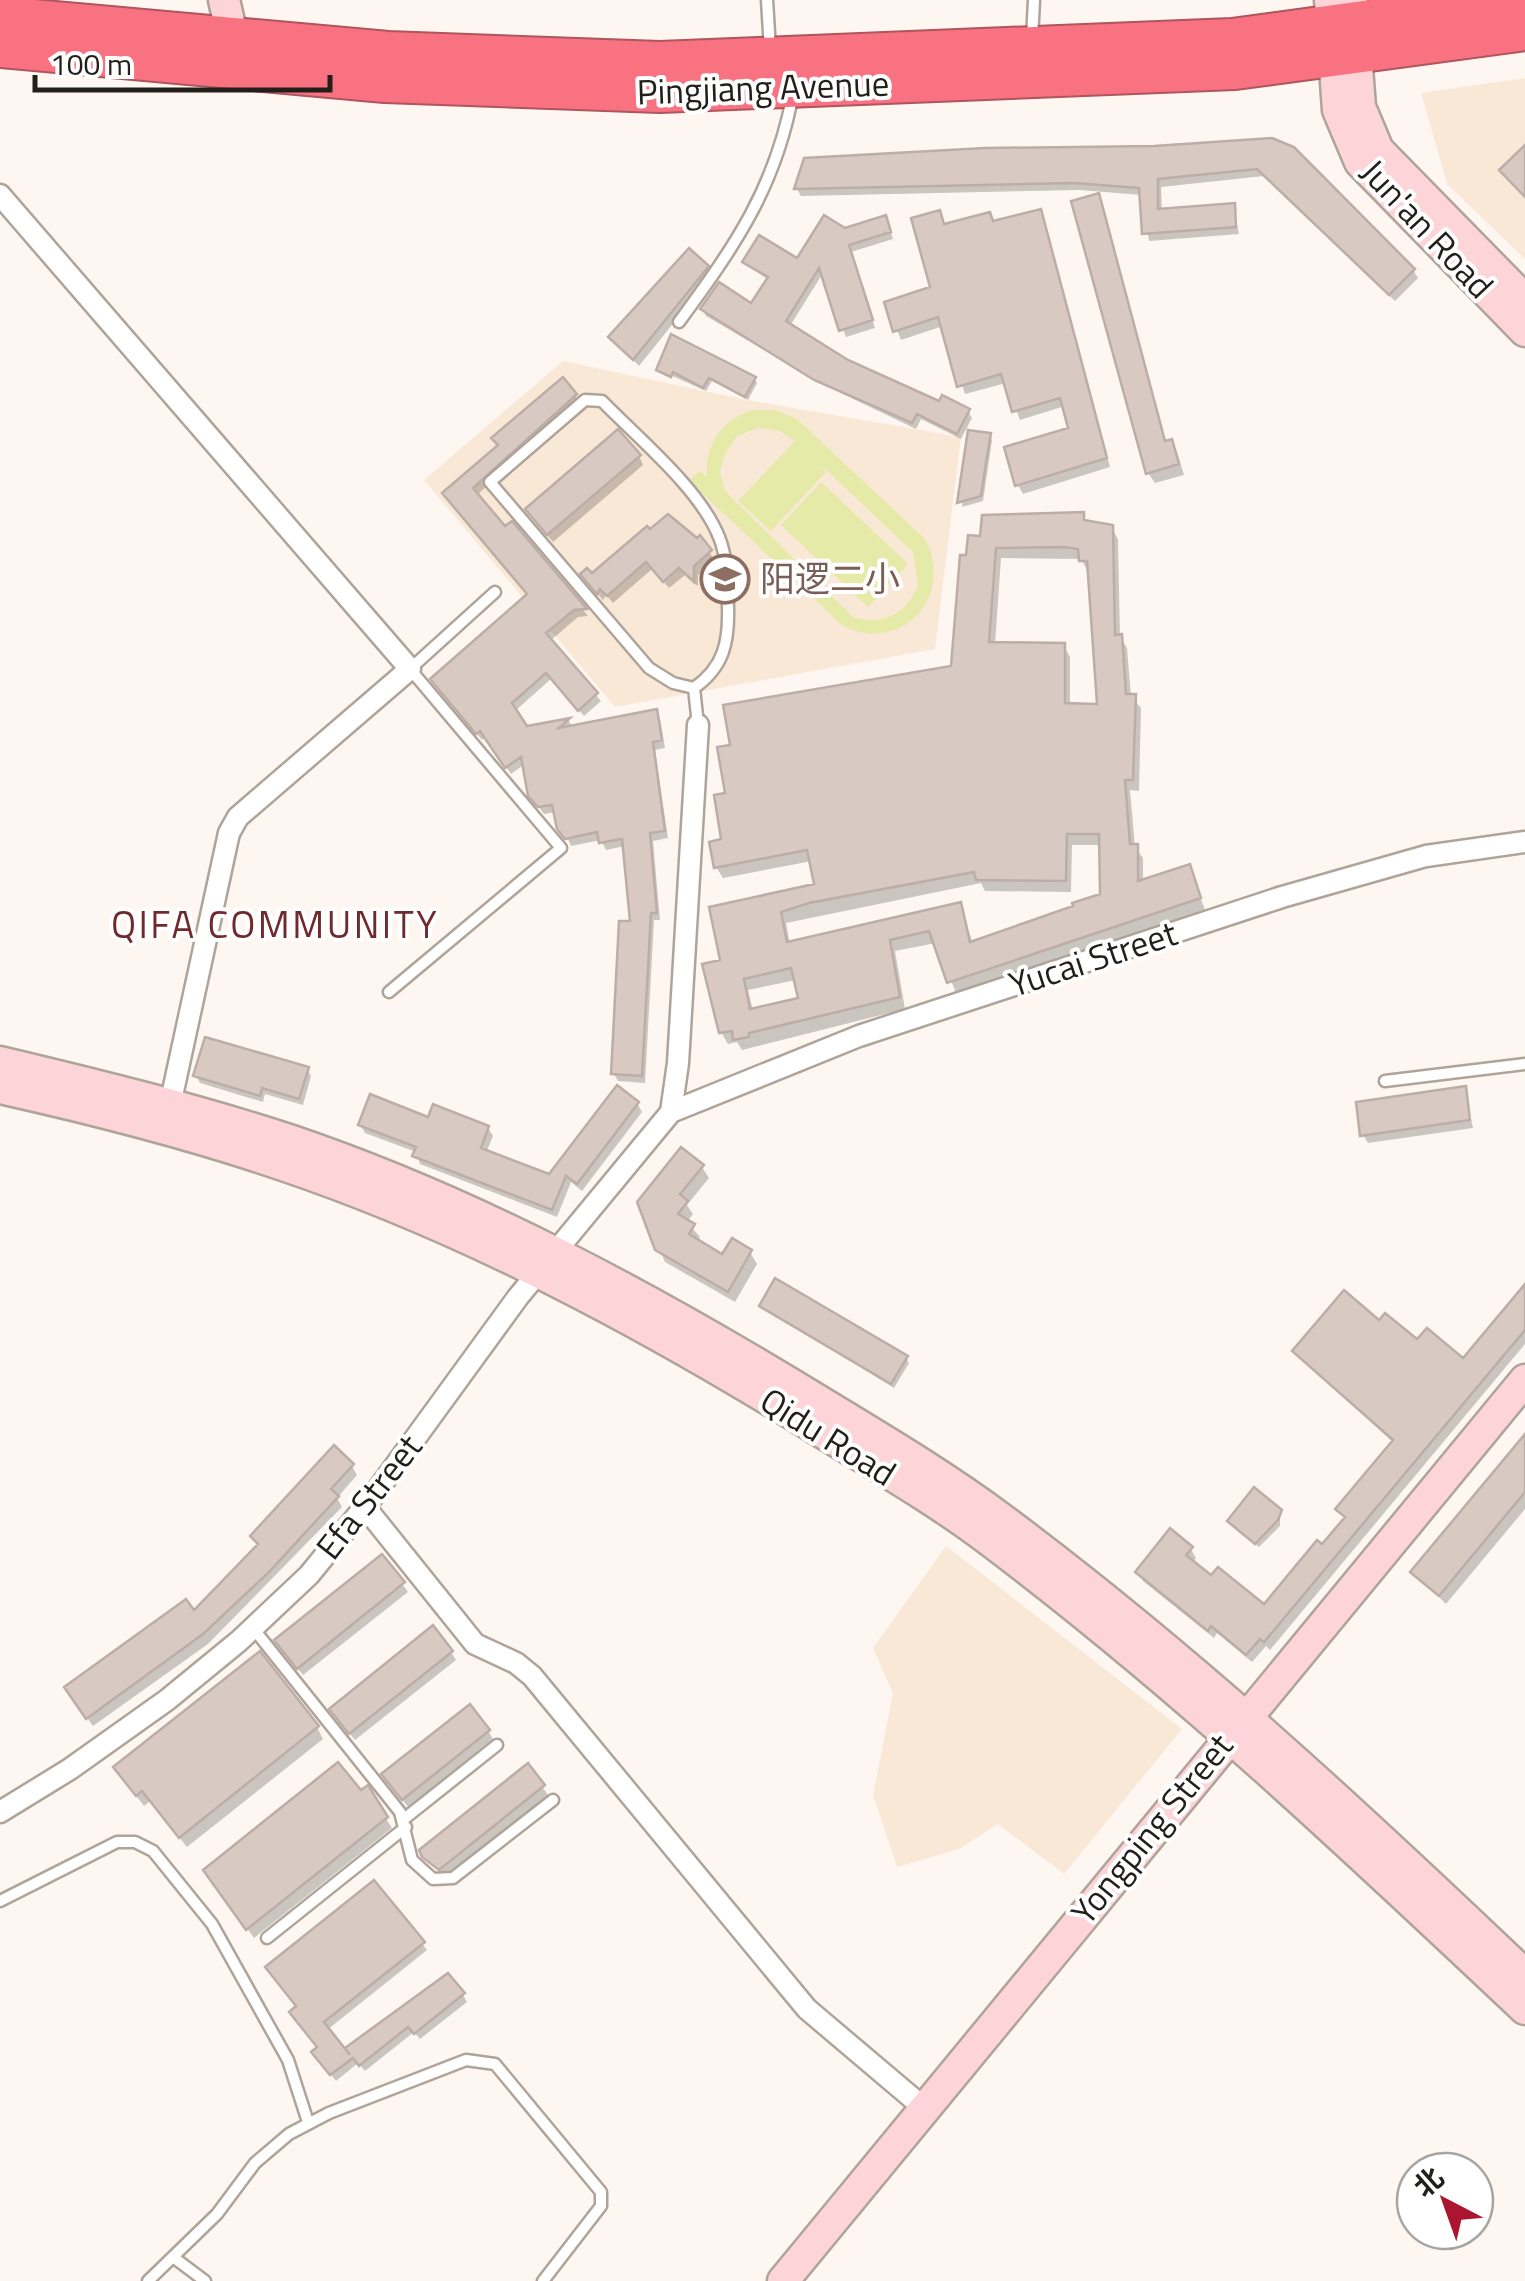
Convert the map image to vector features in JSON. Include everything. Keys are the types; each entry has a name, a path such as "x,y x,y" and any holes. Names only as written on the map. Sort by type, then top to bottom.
{"highway":[{"name":"Pingjiang Avenue","path":"2,44 232,39 495,57 660,61 1232,38 1343,27 1512,0"},
{"name":"Pingjiang Avenue","path":"2,44 277,76 494,89 660,93 1235,70 1343,27 1525,31"}],"street":[{"path":"224,0 232,39"},
{"name":"Jun'an Road","path":"1343,27 1360,107 1378,150 1525,300"},
{"name":"Jun'an Road","path":"1343,27 1338,110 1360,162 1525,331"},
{"path":"0,195 410,669 238,817 230,832 170,1105"},
{"path":"671,1112 678,1063 698,725"},
{"name":"Yucai Street","path":"671,1112 859,1036 1282,896 1426,856 1525,842"},
{"name":"Qidu Road","path":"0,1062 170,1105 350,1163 544,1265 704,1360 980,1534 1237,1726 1525,1974"},
{"name":"Qidu Road","path":"0,1088 282,1164 544,1265"},
{"name":"Efa Street","path":"0,1812 119,1736 253,1628 308,1574 365,1507 544,1265 671,1112"},
{"name":"Yongping Street","path":"783,2281 1525,1380"},
{"path":"365,1507 475,1644 516,1663 532,1676 807,2009 924,2108"},
{"name":"Qidu Road","path":"1237,1726 1525,2009"}],"lane":[{"path":"767,0 771,57"},
{"path":"1032,47 1034,0"},
{"path":"679,322 724,262 758,202 782,150 794,88"},
{"path":"585,400 602,402 644,444 709,518 720,538 726,563 727,646 714,670 694,688 673,683 648,668 490,482 585,400"},
{"path":"388,992 561,848 410,669 495,592"},
{"path":"694,688 698,725"},
{"path":"1384,1081 1525,1064"},
{"path":"253,1628 405,1823 409,1852 418,1868 433,1879 447,1880 552,1800"},
{"path":"268,1938 497,1745"},
{"path":"0,1901 116,1842 135,1842 153,1851 212,1924 288,2060 308,2122"},
{"path":"148,2281 217,2214 255,2162 308,2122 466,2060 495,2064 602,2192 601,2206 543,2281"},
{"path":"173,2256 204,2281"}],"shaded area":[{"path":"1525,78 1525,259 1447,184 1421,93"},
{"name":"阳逻二小","path":"563,361 747,400 961,437 935,649 615,707 424,480"},
{"path":"946,1546 1182,1729 1064,1874 998,1824 959,1849 897,1867 873,1795 893,1693 873,1648"}],"green space":[{"path":"751,410 775,410 797,419 925,539 933,560 933,580 928,599 918,614 885,633 865,633 843,626 689,481 699,471 707,477 712,445 723,428","holes":["758,428 780,431 795,441 738,501 771,531 826,472 821,465 913,552 918,585 901,610 874,620 853,617 725,491 720,472 725,453 737,436"]},
{"path":"821,482 908,564 868,607 781,525"}],"building":[{"path":"1272,138 1294,147 1415,269 1389,295 1257,169 1158,179 1158,209 1235,203 1236,227 1142,234 1139,188 1073,183 794,189 804,158"},
{"path":"1525,145 1525,197 1499,170"},
{"path":"1099,193 1165,441 1172,439 1179,464 1146,474 1071,201"},
{"path":"1041,209 1107,458 1015,486 1004,447 1068,428 1060,398 1012,412 1001,374 957,387 938,317 893,332 884,302 930,287 911,218 940,210 944,224 990,212 993,221"},
{"path":"824,215 845,228 886,215 891,232 849,245 873,320 839,331 819,268 786,321 848,360 939,401 942,395 970,409 957,434 917,414 912,423 814,380 700,309 719,282 751,303 768,277 742,262 759,235 797,258"},
{"path":"689,248 709,266 633,360 608,337"},
{"path":"671,334 756,377 745,397 709,378 703,388 673,372 671,377 656,370"},
{"path":"563,377 577,394 473,488 505,526 512,521 587,609 574,610 546,633 598,693 578,711 546,673 512,703 527,726 570,718 559,728 657,709 662,740 653,742 665,831 650,833 657,913 651,913 642,1076 611,1074 619,921 630,921 622,839 599,843 597,832 565,839 557,829 552,805 538,807 528,796 521,757 505,768 480,731 476,734 430,679 527,594 442,493 498,445 491,438"},
{"path":"618,429 641,455 547,535 525,509"},
{"path":"968,430 991,433 981,496 957,503"},
{"path":"1084,512 1084,520 1113,525 1115,635 1122,634 1126,694 1136,694 1133,780 1125,780 1130,844 1138,844 1138,881 1190,864 1201,898 947,983 929,931 890,940 900,997 733,1040 732,1031 719,1033 702,964 720,960 709,907 814,884 807,850 714,868 709,842 721,839 714,795 725,793 717,747 730,745 723,705 951,666 960,555 966,555 968,535 980,536 982,515","holes":["996,548 1078,549 1079,561 1087,561 1097,704 1065,703 1065,643 989,642","1067,834 1099,834 1100,894 970,942 961,902 787,942 781,912 809,903 974,872 976,880 1066,881","791,968 798,998 750,1009 744,979"]},
{"path":"668,514 697,538 700,535 712,550 694,566 694,582 679,568 663,582 646,562 607,596 600,589 597,594 580,574 587,568 592,573 647,526 650,529"},
{"path":"205,1037 309,1067 299,1099 262,1088 260,1096 193,1076"},
{"path":"617,1085 639,1102 577,1184 566,1176 552,1210 412,1156 416,1147 358,1125 370,1094 428,1117 433,1104 489,1126 481,1148 549,1174"},
{"path":"1466,1086 1470,1120 1360,1136 1356,1102"},
{"path":"681,1147 704,1165 680,1194 688,1201 678,1214 695,1224 689,1234 722,1254 732,1238 752,1250 728,1292 655,1250 637,1202"},
{"path":"775,1278 908,1356 891,1384 759,1306"},
{"path":"1525,1284 1525,1330 1264,1642 1260,1639 1246,1655 1211,1626 1208,1631 1135,1572 1170,1528 1193,1547 1186,1555 1211,1575 1218,1567 1264,1604 1317,1540 1322,1544 1345,1517 1335,1509 1393,1440 1292,1351 1344,1290 1379,1320 1385,1313 1417,1339 1427,1328 1463,1358"},
{"path":"1525,1434 1525,1492 1439,1596 1410,1572"},
{"path":"334,1445 354,1464 331,1489 339,1496 269,1572 203,1634 86,1719 64,1687 186,1599 194,1610 258,1544 250,1536"},
{"path":"1254,1487 1282,1510 1278,1520 1255,1544 1227,1521"},
{"path":"382,1554 405,1582 297,1669 274,1640"},
{"path":"433,1625 453,1651 349,1734 329,1709"},
{"path":"260,1651 319,1726 179,1838 142,1791 136,1796 113,1767"},
{"path":"470,1704 490,1730 402,1800 381,1774"},
{"path":"338,1762 361,1790 368,1785 388,1817 246,1930 203,1870"},
{"path":"528,1763 545,1785 439,1870 422,1857 419,1850"},
{"path":"374,1880 425,1942 324,2022 350,2055 345,2048 448,1973 465,1993 414,2034 408,2027 359,2066 353,2058 330,2075 311,2052 317,2047 289,2012 296,2006 265,1967"}],"place":[{"name":"阳逻二小","path":"725,579"}],"district":[{"name":"QIFA COMMUNITY","path":"275,925"}]}
